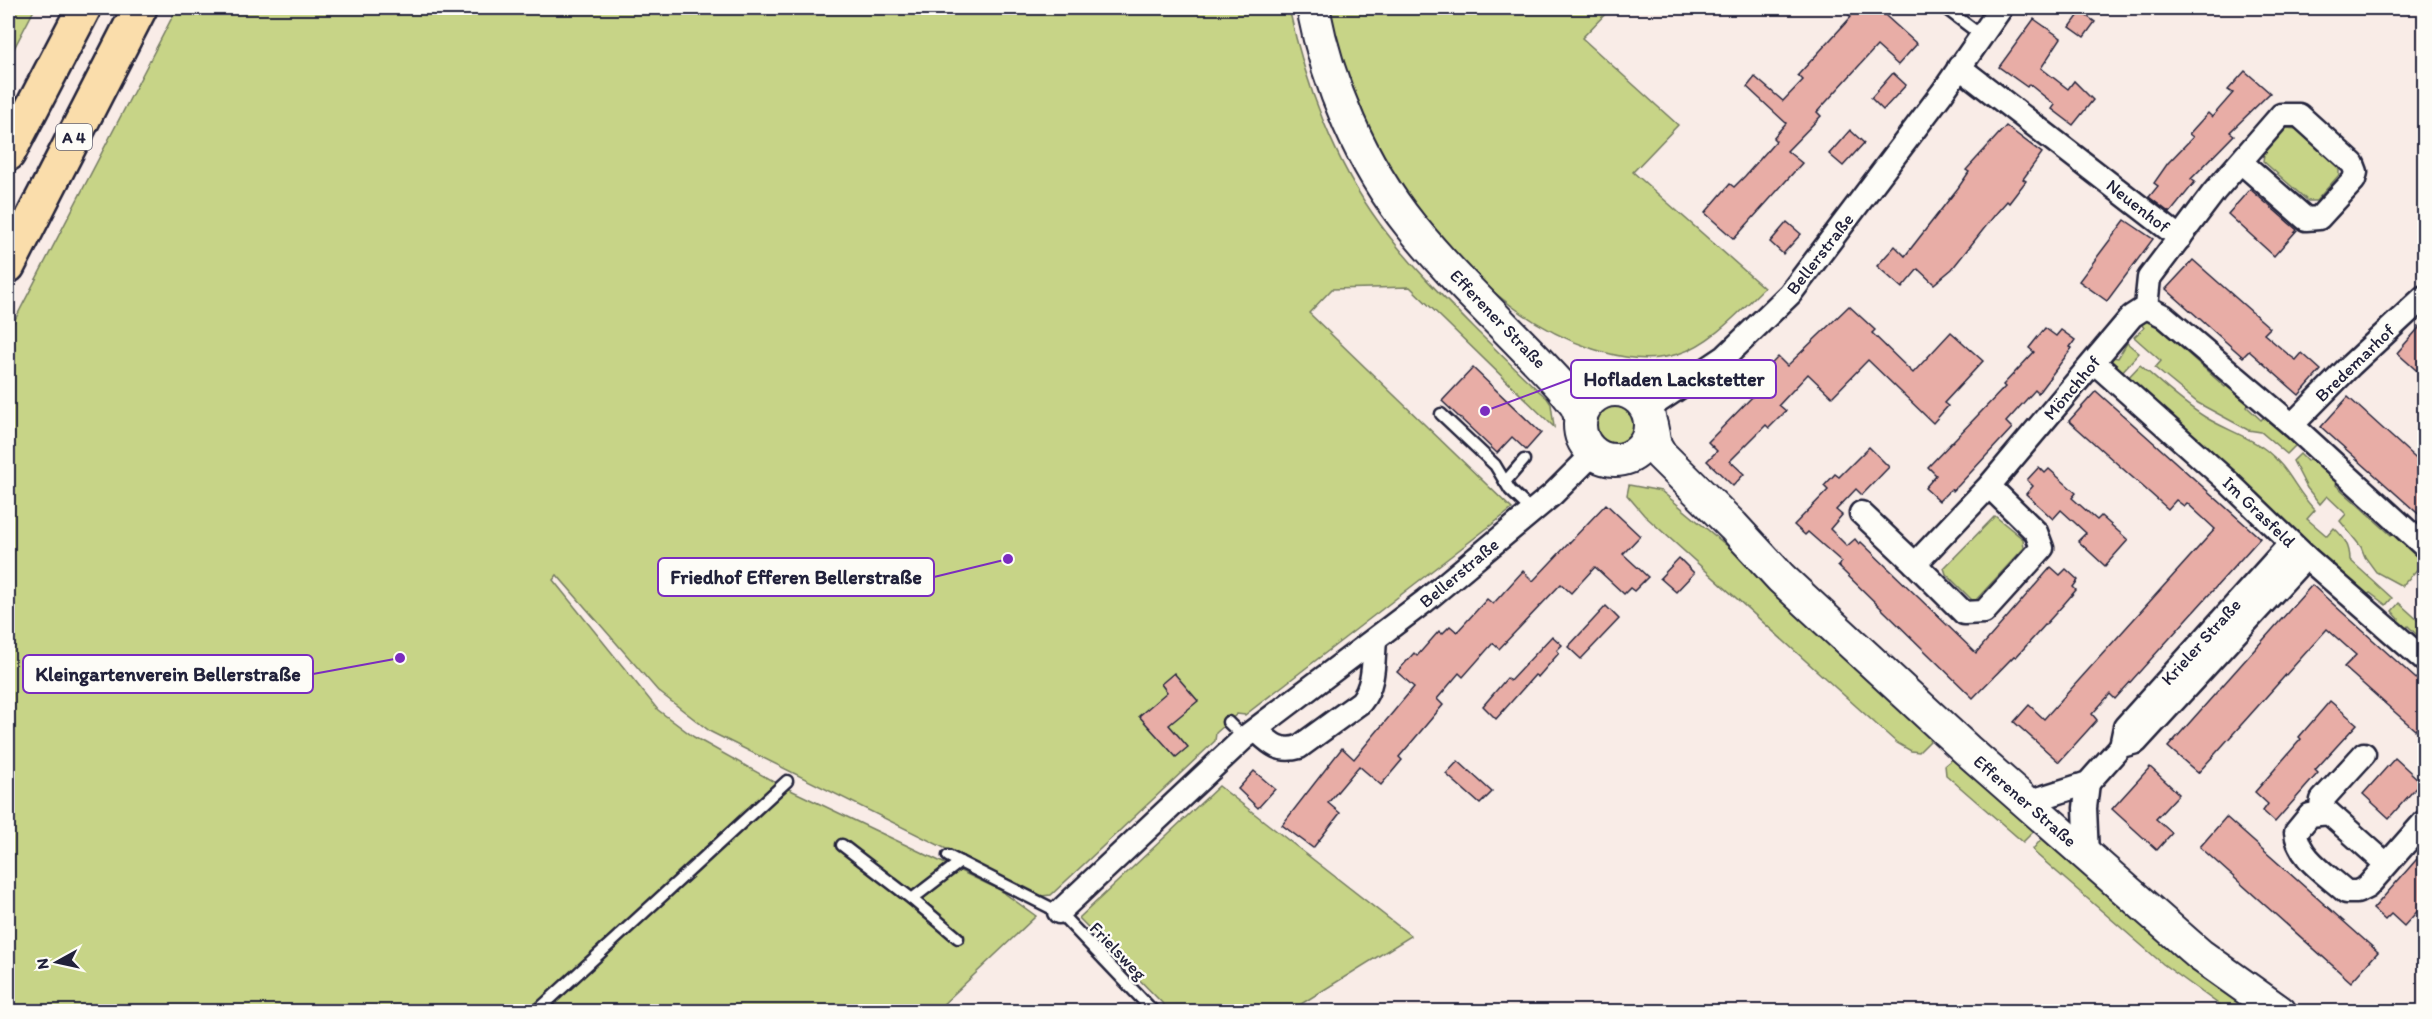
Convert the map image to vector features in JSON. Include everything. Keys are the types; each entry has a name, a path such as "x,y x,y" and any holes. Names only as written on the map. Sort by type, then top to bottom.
{"highway":[{"path":"8,154 84,8"},
{"name":"A 4","path":"8,266 140,8"}],"street":[{"name":"Efferener Straße","path":"1313,8 1334,84 1358,141 1409,224 1561,386 1576,405 1581,417"},
{"name":"Bellerstraße","path":"1649,417 1725,357 1790,294 1848,219 2001,8"},
{"name":"Neuenhof","path":"1959,67 2180,238"},
{"name":"Neuenhof","path":"2147,298 2150,278 2214,192 2281,115 2291,113 2299,115 2353,164 2356,172 2354,180 2319,218 2312,220 2306,219 2241,162"},
{"name":"Efferener Straße","path":"1433,252 1573,374 1602,392"},
{"path":"2147,298 2164,316 2292,424 2424,546"},
{"name":"Mönchhof","path":"1915,564 1989,486 2081,374 2095,363 2147,298"},
{"name":"Bredemarhof","path":"2292,424 2350,365 2422,303"},
{"name":"Im Grasfeld","path":"2095,363 2225,479 2298,550 2424,660"},
{"path":"1612,389 1633,394 1649,417 1650,435 1640,451 1608,457 1582,437 1581,417 1585,406 1602,392 1612,389"},
{"name":"Efferener Straße","path":"1649,417 1655,445 1661,455 1733,526 1781,578 1967,750 2200,955 2280,1011"},
{"name":"Efferener Straße","path":"1608,457 1645,468 1707,521 1781,578"},
{"name":"Bellerstraße","path":"1059,912 1250,734 1375,640 1533,512 1608,457"},
{"path":"1861,513 1964,614 1984,612 2042,548 2036,532 1989,486"},
{"name":"Krieler Straße","path":"2088,783 2121,746 2136,742 2298,550"},
{"path":"1250,734 1289,750 1299,747 1361,702 1368,692 1371,681 1375,640"},
{"path":"2320,813 2322,800 2364,754"},
{"path":"2028,802 2088,783 2085,808 2087,856"},
{"path":"2386,864 2329,813 2310,815 2296,832 2297,842 2302,852 2346,892 2357,892 2367,887 2424,822"}],"lane":[{"path":"1945,8 1982,36"},
{"path":"1441,414 1495,465 1505,482 1533,512"},
{"path":"1505,482 1524,460"},
{"path":"1228,722 1250,734"},
{"path":"536,1011 787,781"},
{"path":"842,845 958,938"},
{"name":"Frielsweg","path":"948,856 1059,912 1154,1011"},
{"path":"912,899 960,862"}],"green space":[{"path":"8,8 35,8 8,60"},
{"path":"177,8 1289,8 1304,65 1323,121 1364,200 1391,239 1428,281 1547,398 1551,404 1554,427 1410,287 1332,289 1309,313 1512,509 1245,715 1237,714 1216,733 1215,741 1051,895 1041,896 711,732 658,691 557,575 553,580 658,710 694,737 776,783 1000,890 1036,916 936,1011 8,1011 8,333"},
{"path":"1327,8 1611,8 1582,38 1678,125 1633,172 1764,288 1724,326 1702,343 1667,357 1645,359 1624,357 1593,349 1555,333 1518,311 1452,252 1423,218 1397,181 1375,144 1352,95"},
{"path":"2287,128 2296,129 2339,168 2339,175 2316,201 2308,201 2263,161 2264,154"},
{"path":"2157,319 2189,345 2185,351 2225,387 2230,382 2252,402 2247,407 2261,420 2268,413 2298,443 2287,454 2261,432 2248,430 2198,403 2155,368 2161,361 2134,337 2144,328 2140,322"},
{"path":"2127,343 2139,353 2119,375 2111,364 2112,357 2118,358"},
{"path":"2140,365 2196,411 2252,441 2274,457 2315,510 2307,519 2327,536 2334,528 2338,531 2348,546 2350,560 2392,598 2386,605 2370,593 2366,596 2215,462 2218,457 2151,397 2147,401 2125,381"},
{"path":"1615,406 1623,407 1629,412 1634,418 1634,434 1629,440 1623,445 1615,446 1607,445 1601,440 1596,434 1595,426 1596,418 1601,412 1607,407"},
{"path":"2300,454 2307,461 2312,456 2339,480 2336,485 2391,535 2395,530 2424,557 2424,562 2402,586 2376,572 2361,547 2340,521 2346,514 2327,496 2320,504 2307,488 2293,461"},
{"path":"1629,485 1661,491 1760,573 1923,723 1930,741 1919,752 1911,751 1897,743 1644,515 1627,495"},
{"path":"1995,516 2023,539 2024,548 1974,602 1946,574 1944,568"},
{"path":"2399,603 2421,623 2424,621 2424,642 2408,626 2404,630 2396,623 2399,619 2392,611"},
{"path":"1954,758 2036,829 2023,842 1946,775 1945,765"},
{"path":"1219,786 1411,936 1290,1011 1170,1011 1079,918"},
{"path":"2043,837 2261,1011 2228,1011 2163,964 2035,853 2033,849"}],"building":[{"path":"1841,8 1877,8 1917,44 1898,65 1877,46 1817,112 1821,116 1787,151 1802,163 1734,239 1705,213 1730,184 1734,187 1745,176 1776,141 1773,138 1786,123 1747,87 1755,77 1783,101 1803,80 1798,75 1851,17"},
{"path":"2081,12 2095,22 2084,37 2070,27"},
{"path":"2034,19 2061,38 2041,68 2068,89 2074,81 2093,100 2073,125 2052,109 2055,105 2029,84 2027,87 1999,67"},
{"path":"2245,71 2270,93 2230,132 2234,135 2191,179 2195,182 2170,213 2149,197 2158,186 2154,183 2168,163 2193,137 2189,134 2208,113 2212,117 2233,93 2228,90"},
{"path":"1893,73 1906,85 1883,110 1871,98"},
{"path":"2006,126 2042,153 2023,179 2026,181 2009,203 2007,201 1994,216 1952,269 1934,284 1918,269 1902,288 1877,266 1895,246 1905,256 1958,188 1969,172 1966,170"},
{"path":"1850,130 1864,143 1843,166 1829,154"},
{"path":"2250,189 2297,230 2274,256 2228,214"},
{"path":"2125,220 2153,239 2107,301 2079,281"},
{"path":"1787,222 1801,234 1783,254 1770,242"},
{"path":"2193,260 2270,328 2264,334 2296,360 2302,353 2321,370 2299,395 2249,351 2243,357 2166,289"},
{"path":"1849,306 1875,330 1872,333 1913,373 1951,332 1983,361 1944,403 1948,406 1933,423 1868,360 1832,397 1808,374 1779,405 1786,411 1769,428 1766,425 1730,461 1744,474 1733,486 1707,461 1717,451 1708,442 1758,391 1752,384 1778,357 1787,366"},
{"path":"2424,322 2424,377 2397,353"},
{"path":"2045,328 2056,336 2061,330 2075,340 2070,347 2072,348 2038,393 2035,390 2006,422 2012,428 1953,491 1951,489 1939,501 1925,488 1936,475 1928,467 2005,387 2003,385 2034,352 2029,348"},
{"path":"1473,368 1541,433 1526,450 1512,437 1497,453 1442,401"},
{"path":"2096,391 2260,538 2115,699 2110,694 2092,714 2097,720 2059,762 2014,722 2029,705 2044,719 2215,529 2187,503 2184,506 2176,500 2168,509 2069,421"},
{"path":"2348,397 2424,466 2424,519 2321,427"},
{"path":"1869,447 1889,467 1862,495 1856,489 1836,510 1842,515 1830,529 1847,546 1855,539 1859,544 1861,542 1976,653 2051,567 2060,575 2066,569 2078,580 2073,587 2076,590 2064,604 2016,657 2014,656 1973,698 1838,566 1842,562 1808,532 1805,535 1794,525 1828,490 1824,486 1835,474 1839,477"},
{"path":"2039,467 2045,473 2049,469 2076,493 2072,498 2097,520 2101,516 2128,540 2105,566 2078,541 2086,533 2061,510 2053,519 2026,494 2033,486 2027,480"},
{"path":"1606,504 1640,536 1623,554 1648,577 1634,591 1630,588 1624,594 1595,567 1571,593 1561,584 1499,649 1493,643 1463,677 1459,673 1437,699 1443,705 1399,757 1402,760 1381,785 1359,766 1328,803 1340,813 1313,848 1282,825 1342,748 1354,759 1414,687 1397,672 1414,653 1417,656 1439,631 1442,634 1450,626 1457,632 1487,599 1493,604 1523,571 1533,581"},
{"path":"1679,558 1694,573 1676,592 1660,578"},
{"path":"2312,585 2424,686 2424,720 2415,730 2344,667 2356,655 2327,629 2198,773 2168,747"},
{"path":"1606,606 1619,619 1581,659 1568,647"},
{"path":"1552,636 1562,645 1557,650 1559,653 1538,677 1535,675 1496,719 1483,706 1507,678 1510,681"},
{"path":"1174,673 1198,701 1169,725 1188,747 1176,757 1139,716 1167,692 1161,684"},
{"path":"2330,701 2357,724 2315,770 2318,773 2275,822 2263,811 2268,804 2255,792"},
{"path":"2395,758 2421,782 2389,818 2363,794"},
{"path":"1458,761 1492,792 1480,804 1446,774"},
{"path":"2150,767 2179,794 2156,819 2172,833 2157,850 2112,809"},
{"path":"1254,771 1275,789 1258,808 1238,789"},
{"path":"2226,817 2378,952 2351,982 2200,847"},
{"path":"2424,851 2424,904 2404,926 2391,914 2385,920 2373,909"}],"place":[{"name":"Hofladen Lackstetter","path":"1485,411"},
{"name":"Friedhof Efferen Bellerstraße","path":"1008,559"},
{"name":"Kleingartenverein Bellerstraße","path":"400,658"}]}
